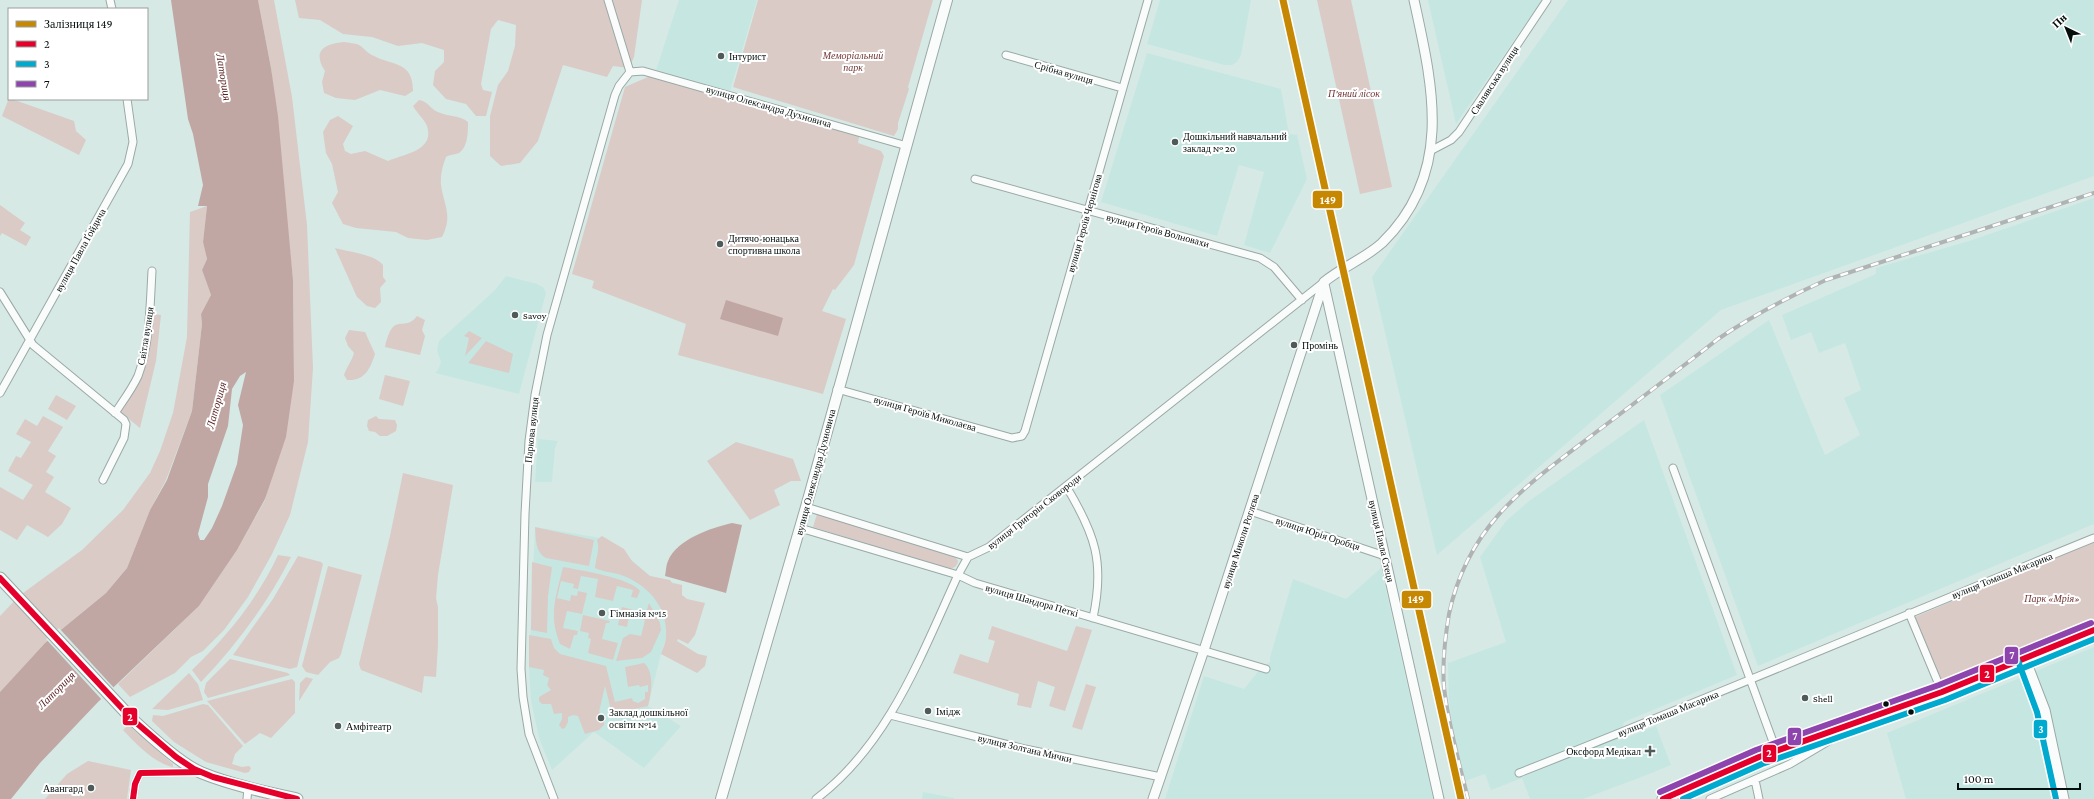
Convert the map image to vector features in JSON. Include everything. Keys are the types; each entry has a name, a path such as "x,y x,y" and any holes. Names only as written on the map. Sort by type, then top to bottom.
{"main road":[{"name":"вулиця Олександра Духновича","path":"721,799 806,507 947,0"},
{"path":"1,579 148,734 200,772 247,793 297,799"},
{"path":"1663,799 1776,750 1857,723 1942,692 2094,630"}],"street":[{"path":"608,0 630,72"},
{"name":"вулиця Героїв Чернігова","path":"1012,438 1022,436 1025,431 1148,0"},
{"path":"1324,282 1342,269 1374,250 1394,229 1422,185 1432,150 1430,86 1426,53 1414,0"},
{"name":"Свалявська вулиця","path":"1432,150 1446,143 1459,132 1547,0"},
{"name":"Срібна вулиця","path":"1006,55 1122,88"},
{"name":"вулиця Олександра Духновича","path":"630,72 643,71 907,146"},
{"name":"Паркова вулиця","path":"554,799 529,734 521,676 525,514 531,417 547,335 612,102 619,86 630,72"},
{"name":"вулиця Павла Ґойдича","path":"0,393 132,154 133,129 127,100"},
{"name":"вулиця Героїв Волновахи","path":"975,179 1260,258 1274,267 1302,300"},
{"name":"Світла вулиця","path":"115,413 132,387 142,362 149,321 152,272"},
{"name":"вулиця Григорія Сковороди","path":"968,556 989,547 1324,282"},
{"name":"вулиця Миколи Роглєва","path":"1153,799 1250,511 1324,282"},
{"name":"вулиця Павла Стеця","path":"1324,282 1439,799"},
{"path":"0,292 31,339 33,345 124,420 126,430 103,480"},
{"name":"вулиця Героїв Миколаєва","path":"838,389 1012,438"},
{"path":"1673,468 1776,750"},
{"path":"1066,486 1089,528 1097,558 1099,578 1093,618"},
{"path":"806,507 968,556 905,690 890,715 846,772 816,799"},
{"name":"вулиця Юрія Оробця","path":"1250,511 1385,556"},
{"name":"вулиця Шандора Петкі","path":"800,528 958,575 975,583 1266,669"},
{"name":"вулиця Томаша Масарика","path":"1519,773 1751,680 1909,613 2094,538"},
{"path":"1909,613 1942,692"},
{"path":"2025,658 2048,725 2064,799"},
{"name":"вулиця Золтана Мички","path":"890,715 1026,749 1161,777"},
{"path":"1710,799 1755,780 1813,752 1857,723"},
{"path":"133,799 135,784 140,773 200,772"},
{"path":"1755,780 1759,799"}],"shaded area":[{"path":"679,0 757,0 730,91 656,70"},
{"path":"1160,0 1251,0 1241,55 1237,62 1232,65 1224,65 1147,44"},
{"path":"1428,0 1542,0 1456,124"},
{"path":"1568,0 2094,0 2094,176 1721,310 1437,555 1372,277"},
{"name":"Дошкільний навчальний заклад № 20","path":"1147,53 1281,89 1289,134 1297,135 1307,179 1270,253 1244,245 1264,172 1239,165 1217,236 1101,202"},
{"path":"2094,198 2094,524 1758,666 1660,395 1769,320 1825,455 1860,435 1844,398 1861,390 1845,343 1819,353 1811,332 1791,340 1782,315 1876,274 1876,268 1969,241"},
{"path":"506,276 537,284 543,287 546,293 519,394 435,373 441,362 437,350 439,341 495,290"},
{"path":"1644,420 1737,675 1624,722 1618,741 1656,726 1671,765 1644,776 1583,799 1530,799 1522,778 1491,790 1485,774 1465,781 1454,736 1449,701 1448,663 1506,642 1480,557 1506,521 1529,501"},
{"path":"538,439 558,441 555,448 552,482 535,482"},
{"name":"Гімназія №15","path":"535,527 607,539 650,576 682,585 661,654 648,706 681,726 644,768 594,732 552,770 539,738 531,701 529,667"},
{"path":"1381,568 1433,799 1165,799 1204,676 1244,689 1260,669 1270,662 1270,657 1293,579 1346,599"},
{"path":"2094,647 2094,799 1906,799 1887,733"},
{"path":"923,792 954,798 954,799 922,799"}],"green space":[{"path":"258,0 274,0 292,97 307,225 313,368 308,442 290,515 272,554 248,597 224,630 203,651 191,657 175,673 130,697 118,684 199,606 237,550 265,500 294,381 293,280 271,68"},
{"path":"295,0 642,0 634,57 629,68 613,66 607,77 563,65 538,141 520,163 501,166 490,156 490,116 498,85 508,71 515,46 516,25 498,20 491,29 481,84 483,90 492,92 486,116 476,116 466,104 446,99 433,85 435,71 444,62 444,50 422,43 398,46 372,37 343,34 320,20 299,18"},
{"name":"Меморіальний парк","path":"758,0 933,0 908,87 909,89 898,123 898,129 894,136 733,87"},
{"name":"П'яний лісок","path":"1317,0 1351,0 1392,187 1360,194"},
{"path":"344,42 359,45 372,55 406,69 410,74 413,91 405,96 380,90 355,100 336,98 324,93 322,82 325,71 321,64 320,54 326,47"},
{"name":"Дитячо-юнацька спортивна школа","path":"652,73 860,132 858,143 881,151 884,156 854,265 835,290 833,289 822,311 846,319 823,394 678,355 686,324 592,288 594,281 572,274 625,87 648,77"},
{"path":"8,100 15,100 74,121 76,131 86,140 79,155 2,116"},
{"path":"419,100 425,102 438,112 461,118 468,122 467,139 464,147 459,153 446,157 442,170 441,185 447,211 447,223 442,237 427,240 408,238 396,232 356,228 343,224 332,203 338,192 332,164 326,153 323,132 330,120 338,116 353,126 343,144 345,151 351,154 365,151 388,161 416,150 427,141 427,126 413,106"},
{"path":"0,205 25,223 20,230 31,237 26,246 2,233 0,236"},
{"path":"207,206 203,242 207,259 202,270 211,295 201,314 202,324 192,411 166,480 150,510 127,568 106,593 45,643 0,692 0,616 19,596 82,550 123,510 150,473 160,451 173,413 187,337 190,212"},
{"path":"335,248 374,258 383,265 383,277 386,281 380,288 381,302 375,308 367,306 357,297"},
{"path":"152,314 161,315 156,361 140,428 119,411 140,377"},
{"path":"417,316 425,320 422,330 425,336 420,355 385,347 388,335 395,325 412,321"},
{"path":"349,330 365,332 375,354 366,373 353,380 347,380 344,375 354,353 348,346 345,338"},
{"path":"469,331 482,338 465,356 469,338 464,336"},
{"path":"486,341 513,354 509,373 468,363"},
{"path":"385,375 410,381 403,406 379,399"},
{"path":"56,395 76,406 67,420 48,409"},
{"path":"43,416 63,427 48,451 56,456 46,472 54,477 45,492 71,508 62,524 48,537 27,525 17,540 0,530 0,487 23,500 33,485 8,471 16,456 21,458 31,442 16,434 25,419 37,426"},
{"path":"376,416 379,419 395,420 397,425 396,431 387,436 380,436 375,432 369,431 367,426 368,420"},
{"path":"736,442 793,459 801,481 791,481 774,490 780,505 750,520 707,461"},
{"path":"403,473 453,485 438,575 436,598 438,607 438,645 436,677 424,676 422,693 361,670 359,664 390,536"},
{"path":"817,514 954,555 958,563 949,569 813,527"},
{"path":"535,527 594,540 589,566 546,558 538,549"},
{"path":"602,536 624,549 632,561 650,576 670,580 672,583 682,585 682,595 687,599 705,603 695,635 688,644 678,639 677,641 698,654 707,656 705,666 697,673 661,654 666,640 666,625 659,606 654,598 639,584 630,579 595,568 598,551 597,540"},
{"name":"Парк «Мрія»","path":"2094,541 2094,619 1941,682 1915,617"},
{"path":"278,555 291,557 272,591 239,638 201,682 192,670 229,631 240,617 261,587"},
{"path":"298,556 321,562 323,564 297,667 290,669 233,655 273,599"},
{"path":"532,562 552,567 548,596 547,633 531,630"},
{"path":"328,566 362,575 341,654 339,658 330,662 318,675 306,672 302,666"},
{"path":"563,567 616,578 635,586 640,591 637,598 631,597 633,590 617,586 613,601 595,597 598,579 581,576 578,589 573,588 574,584 561,581 557,598 570,601 571,595 577,596 578,591 587,593 582,614 567,611 563,628 578,631 577,635 574,635 570,649 560,644 554,624 554,606"},
{"path":"649,603 660,623 661,630 651,652 642,658 616,661 623,638 630,634 641,636 645,620 629,616 627,627 618,625 622,607 646,613"},
{"path":"583,615 610,621 609,623 606,623 602,639 618,643 613,660 588,653 591,639 588,638 589,633 580,631"},
{"path":"992,626 1067,651 1076,626 1092,630 1065,711 1049,706 1055,687 1038,681 1031,708 1017,705 1019,694 953,673 960,654 988,663 995,641 988,639"},
{"path":"529,635 551,639 554,648 560,654 606,666 615,702 632,698 633,701 638,703 645,699 645,692 648,692 648,685 628,687 625,667 644,663 650,672 651,677 651,689 648,706 612,714 605,686 599,712 604,716 604,725 599,730 585,734 578,716 573,715 568,717 568,722 565,728 562,729 559,725 562,719 562,713 554,714 551,704 542,704 539,701 539,697 551,690 547,685 549,678 543,675 544,670 529,667"},
{"path":"230,659 288,673 290,675 208,698 204,692 206,683"},
{"path":"189,673 198,684 203,700 168,710 152,709"},
{"path":"306,677 313,679 299,701 300,683"},
{"path":"292,679 295,682 295,713 271,738 260,733 245,744 207,701"},
{"path":"1086,684 1096,687 1082,730 1072,727"},
{"path":"203,704 208,705 243,746 235,754 232,764 242,767 249,766 251,768 249,772 245,773 206,762 174,742 152,721 153,715 163,716"},
{"path":"128,725 173,764 173,767 159,762 140,747 123,730"},
{"name":"Авангард","path":"88,761 131,770 127,799 45,799 67,774"}],"water":[{"name":"Латориця","path":"171,0 258,0 271,68 278,116 293,280 294,381 286,437 265,499 237,550 199,606 98,702 40,763 11,799 0,799 0,692 45,643 106,593 127,568 150,510 167,480 192,411 202,324 201,314 211,295 202,270 207,259 203,242 207,206 198,206 203,185 193,134 188,119","holes":["246,372 238,405 243,425 237,464 222,506 212,528 204,540 200,540 198,534 208,497 208,484 228,426 232,389 240,376"]},
{"path":"726,300 783,318 778,336 720,319"},
{"path":"732,523 742,525 726,593 665,576 668,561 672,553 679,546 705,531"}],"pier":[{"path":"59,628 115,689 102,700 46,639"}],"railway":[{"path":"1468,799 1451,729 1444,687 1444,650 1449,614 1458,583 1470,555 1486,531 1504,509 1524,489 1718,339 1744,322 1784,300 1826,280 2094,193"}],"rail line":[{"name":"149","path":"1283,0 1461,799"}],"transit line":[{"name":"2","path":"0,578 133,720 176,757 194,769 213,777 297,799"},
{"name":"7","path":"1660,792 1756,750 1939,685 2091,623"},
{"name":"2","path":"1663,799 1759,757 1942,692 2094,630"},
{"name":"3","path":"1683,799 1762,764 1945,700 2094,639"},
{"name":"3","path":"2018,661 2037,712 2056,799"},
{"name":"2","path":"133,799 135,784 140,773 200,772"}],"place":[{"name":"Інтурист","path":"721,56"},
{"name":"Дошкільний навчальний заклад № 20","path":"1175,142"},
{"name":"Дитячо-юнацька спортивна школа","path":"720,244"},
{"name":"Savoy","path":"515,315"},
{"name":"Промінь","path":"1294,345"},
{"name":"Гімназія №15","path":"602,613"},
{"name":"Shell","path":"1805,698"},
{"name":"Імідж","path":"928,711"},
{"name":"Заклад дошкільної освіти №14","path":"601,718"},
{"name":"Амфітеатр","path":"338,726"},
{"name":"Оксфорд Медікал","path":"1650,751"},
{"name":"Авангард","path":"91,788"}]}
